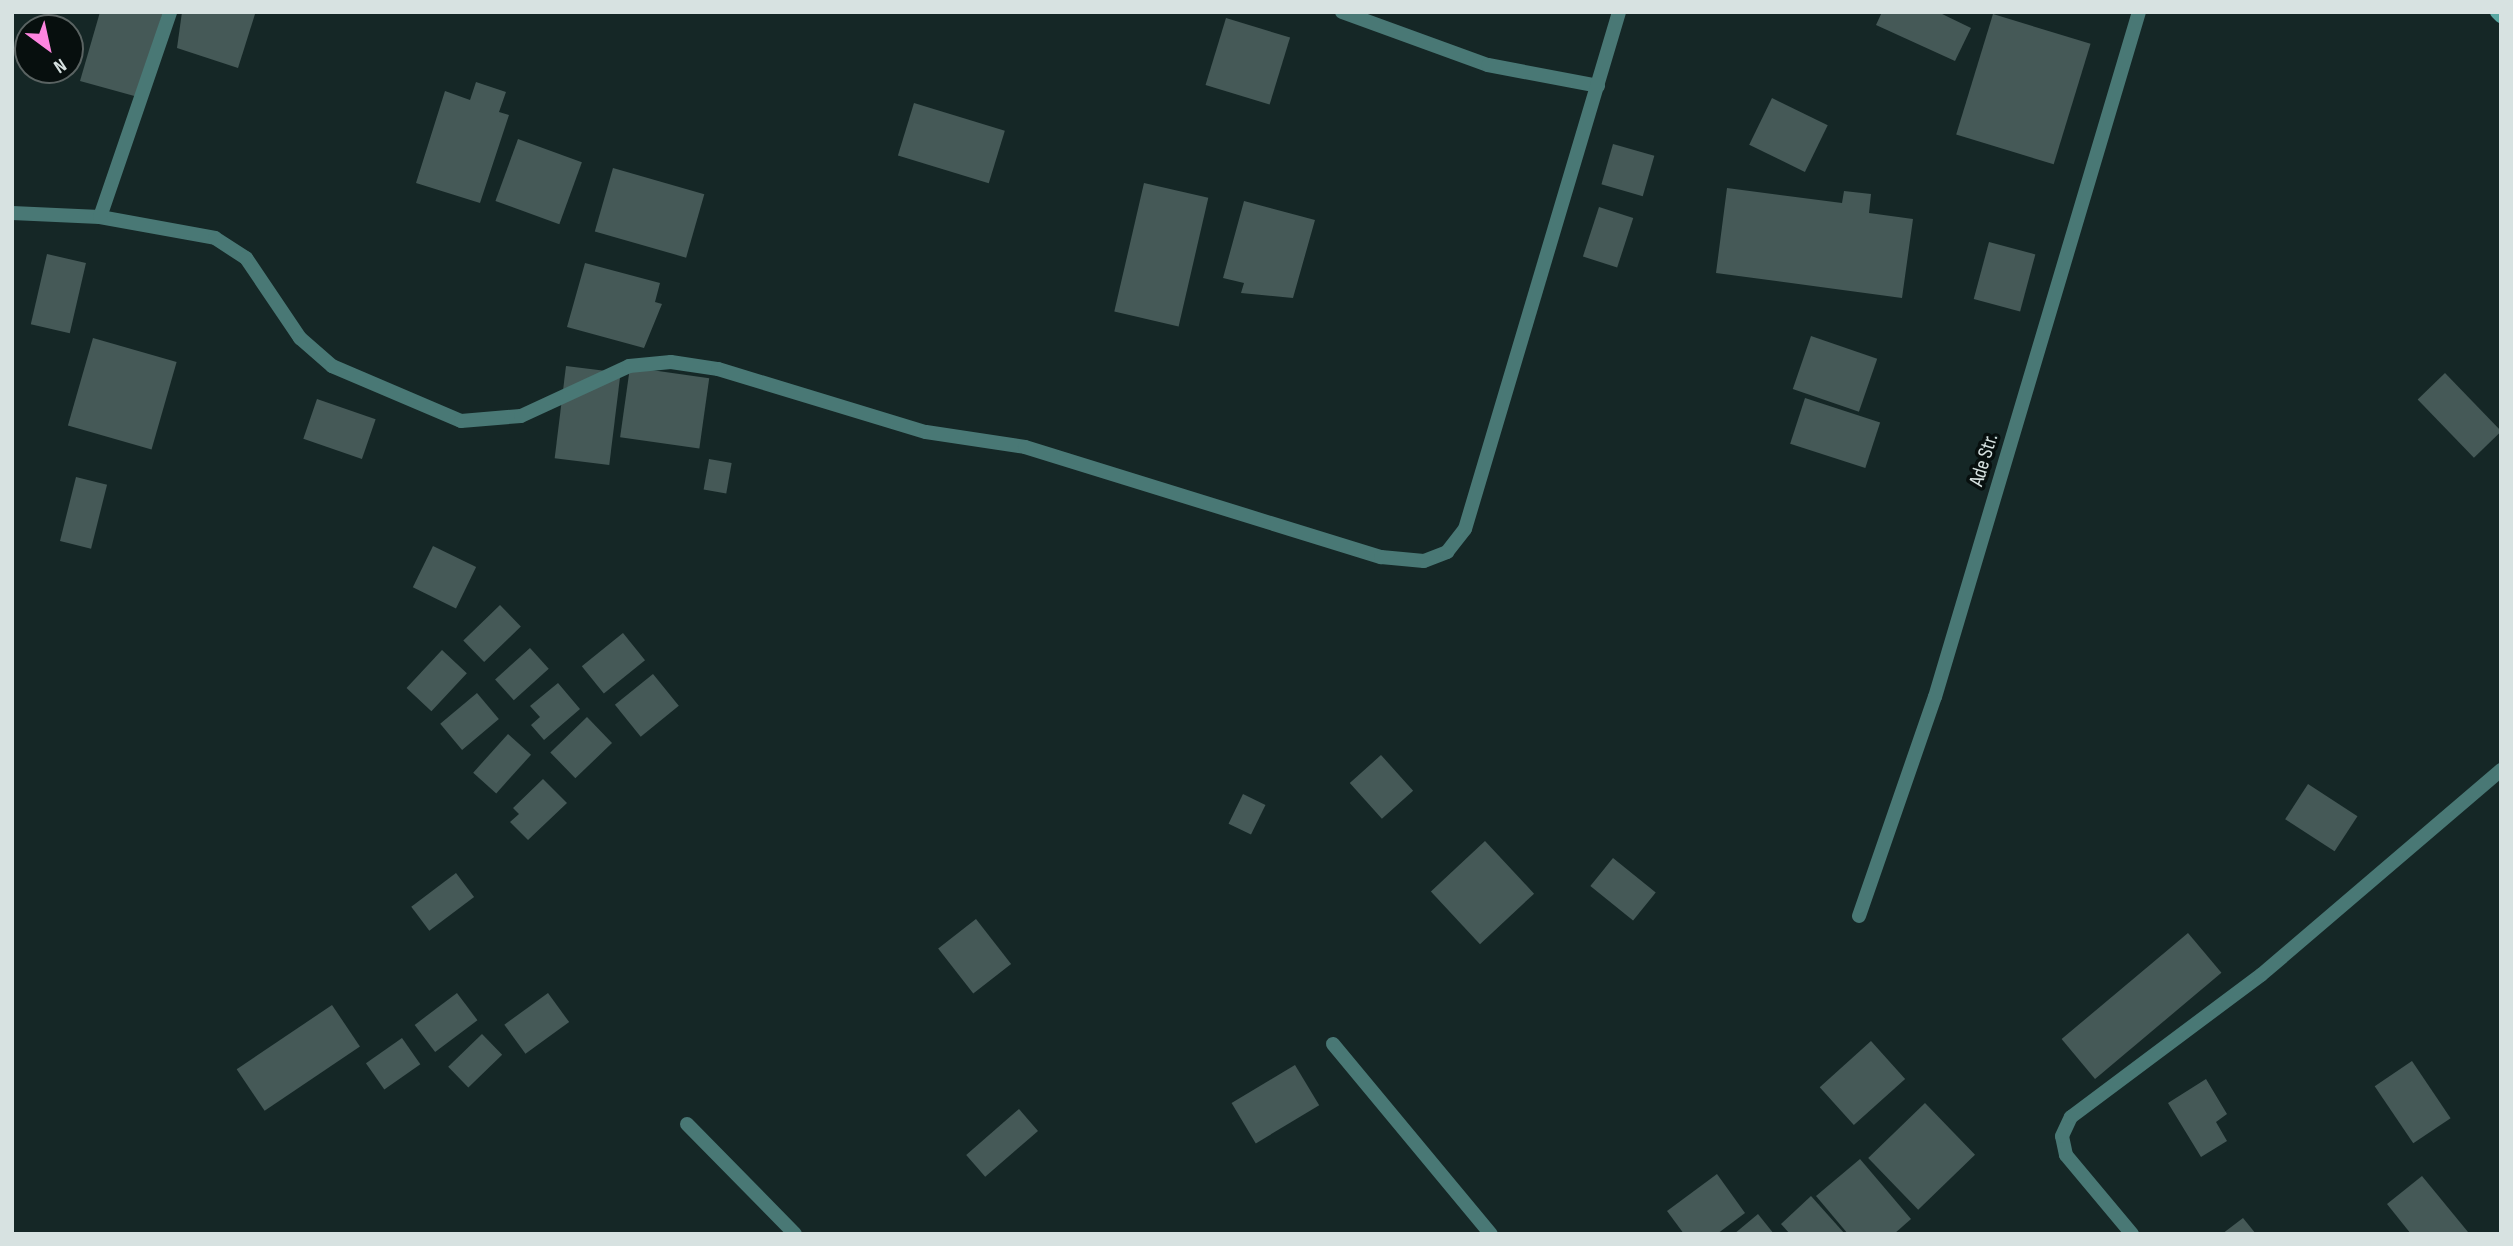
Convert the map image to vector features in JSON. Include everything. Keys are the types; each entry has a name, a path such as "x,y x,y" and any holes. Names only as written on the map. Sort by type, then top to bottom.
{"street":[{"path":"100,217 170,12"},
{"path":"1342,12 1488,65 1598,86"},
{"path":"12,213 100,217 215,238 246,258 300,338 332,366 461,421 521,416 629,366 671,362 718,369 926,432 1025,447 1381,557 1424,561 1447,552 1465,529 1619,12"},
{"name":"Ade Str.","path":"1859,916 1935,697 2139,12"},
{"path":"2133,1234 2066,1154 2062,1136 2071,1117 2260,975 2501,770"},
{"path":"1333,1044 1491,1234"},
{"path":"687,1124 795,1234"}],"building":[{"path":"100,12 163,12 138,97 84,82 84,67"},
{"path":"182,12 255,14 238,68 177,48"},
{"path":"1882,12 1938,12 1971,28 1955,61 1876,25"},
{"path":"1993,14 2091,44 2054,164 1956,134"},
{"path":"1226,18 1290,38 1270,105 1206,85"},
{"path":"476,82 506,92 499,112 509,115 480,203 416,183 445,91 470,100"},
{"path":"1772,98 1828,125 1805,172 1749,145"},
{"path":"914,103 1005,131 989,183 898,156"},
{"path":"518,139 582,162 559,224 495,201"},
{"path":"1613,144 1654,156 1643,196 1601,184"},
{"path":"613,168 704,194 686,258 595,231"},
{"path":"1144,183 1208,198 1179,326 1114,312"},
{"path":"1727,188 1842,203 1844,191 1871,194 1869,213 1913,219 1902,298 1716,273"},
{"path":"1244,201 1315,220 1293,298 1241,293 1244,283 1223,278"},
{"path":"1599,207 1633,218 1617,268 1583,256"},
{"path":"1989,242 2035,254 2020,311 1974,299"},
{"path":"47,254 86,263 70,333 31,324"},
{"path":"585,263 660,283 655,302 662,304 644,348 567,327"},
{"path":"1811,336 1877,359 1859,412 1793,389"},
{"path":"93,338 177,362 152,449 68,425"},
{"path":"566,366 621,373 609,465 555,458"},
{"path":"630,367 709,378 699,448 620,437"},
{"path":"2445,373 2501,431 2474,458 2418,399"},
{"path":"1805,398 1880,422 1865,468 1790,444"},
{"path":"317,399 376,419 362,459 303,439"},
{"path":"709,459 732,463 726,494 704,490"},
{"path":"76,477 107,485 91,549 60,541"},
{"path":"433,546 476,567 456,608 413,587"},
{"path":"500,605 521,627 484,662 463,640"},
{"path":"623,633 645,660 604,694 582,666"},
{"path":"530,648 549,669 514,700 495,679"},
{"path":"442,650 467,673 431,711 407,688"},
{"path":"653,674 679,706 641,737 615,705"},
{"path":"558,683 580,709 544,740 531,725 540,717 530,706"},
{"path":"477,693 499,719 462,750 440,724"},
{"path":"587,717 612,743 575,778 550,752"},
{"path":"508,734 531,755 496,793 473,773"},
{"path":"1381,755 1413,791 1382,819 1350,783"},
{"path":"543,779 567,803 528,840 510,822 519,814 513,808"},
{"path":"2308,784 2357,816 2335,851 2285,819"},
{"path":"1243,794 1265,805 1251,835 1229,824"},
{"path":"1485,841 1534,894 1480,944 1431,891"},
{"path":"1613,858 1656,893 1633,921 1590,886"},
{"path":"456,873 474,897 429,931 411,907"},
{"path":"976,919 1011,964 973,993 938,949"},
{"path":"2188,933 2221,973 2095,1079 2062,1039"},
{"path":"457,993 477,1020 435,1052 415,1025"},
{"path":"548,993 569,1022 525,1054 504,1025"},
{"path":"332,1005 360,1046 265,1111 237,1069"},
{"path":"482,1034 502,1055 468,1088 448,1067"},
{"path":"402,1038 420,1064 384,1089 366,1063"},
{"path":"1871,1041 1905,1079 1854,1125 1820,1087"},
{"path":"2412,1061 2451,1118 2413,1143 2375,1086"},
{"path":"1295,1065 1319,1105 1256,1143 1232,1103"},
{"path":"2206,1079 2227,1114 2216,1122 2227,1141 2201,1157 2168,1103"},
{"path":"1925,1103 1975,1155 1918,1210 1868,1158"},
{"path":"1019,1109 1038,1131 985,1177 966,1155"},
{"path":"1860,1159 1911,1219 1894,1234 1848,1234 1816,1196"},
{"path":"1717,1174 1745,1213 1717,1234 1684,1234 1667,1211"},
{"path":"2422,1176 2468,1232 2466,1234 2411,1234 2387,1204"},
{"path":"1811,1196 1845,1234 1790,1234 1781,1224"},
{"path":"1758,1214 1774,1234 1734,1234"},
{"path":"2243,1218 2256,1234 2222,1234"}]}
